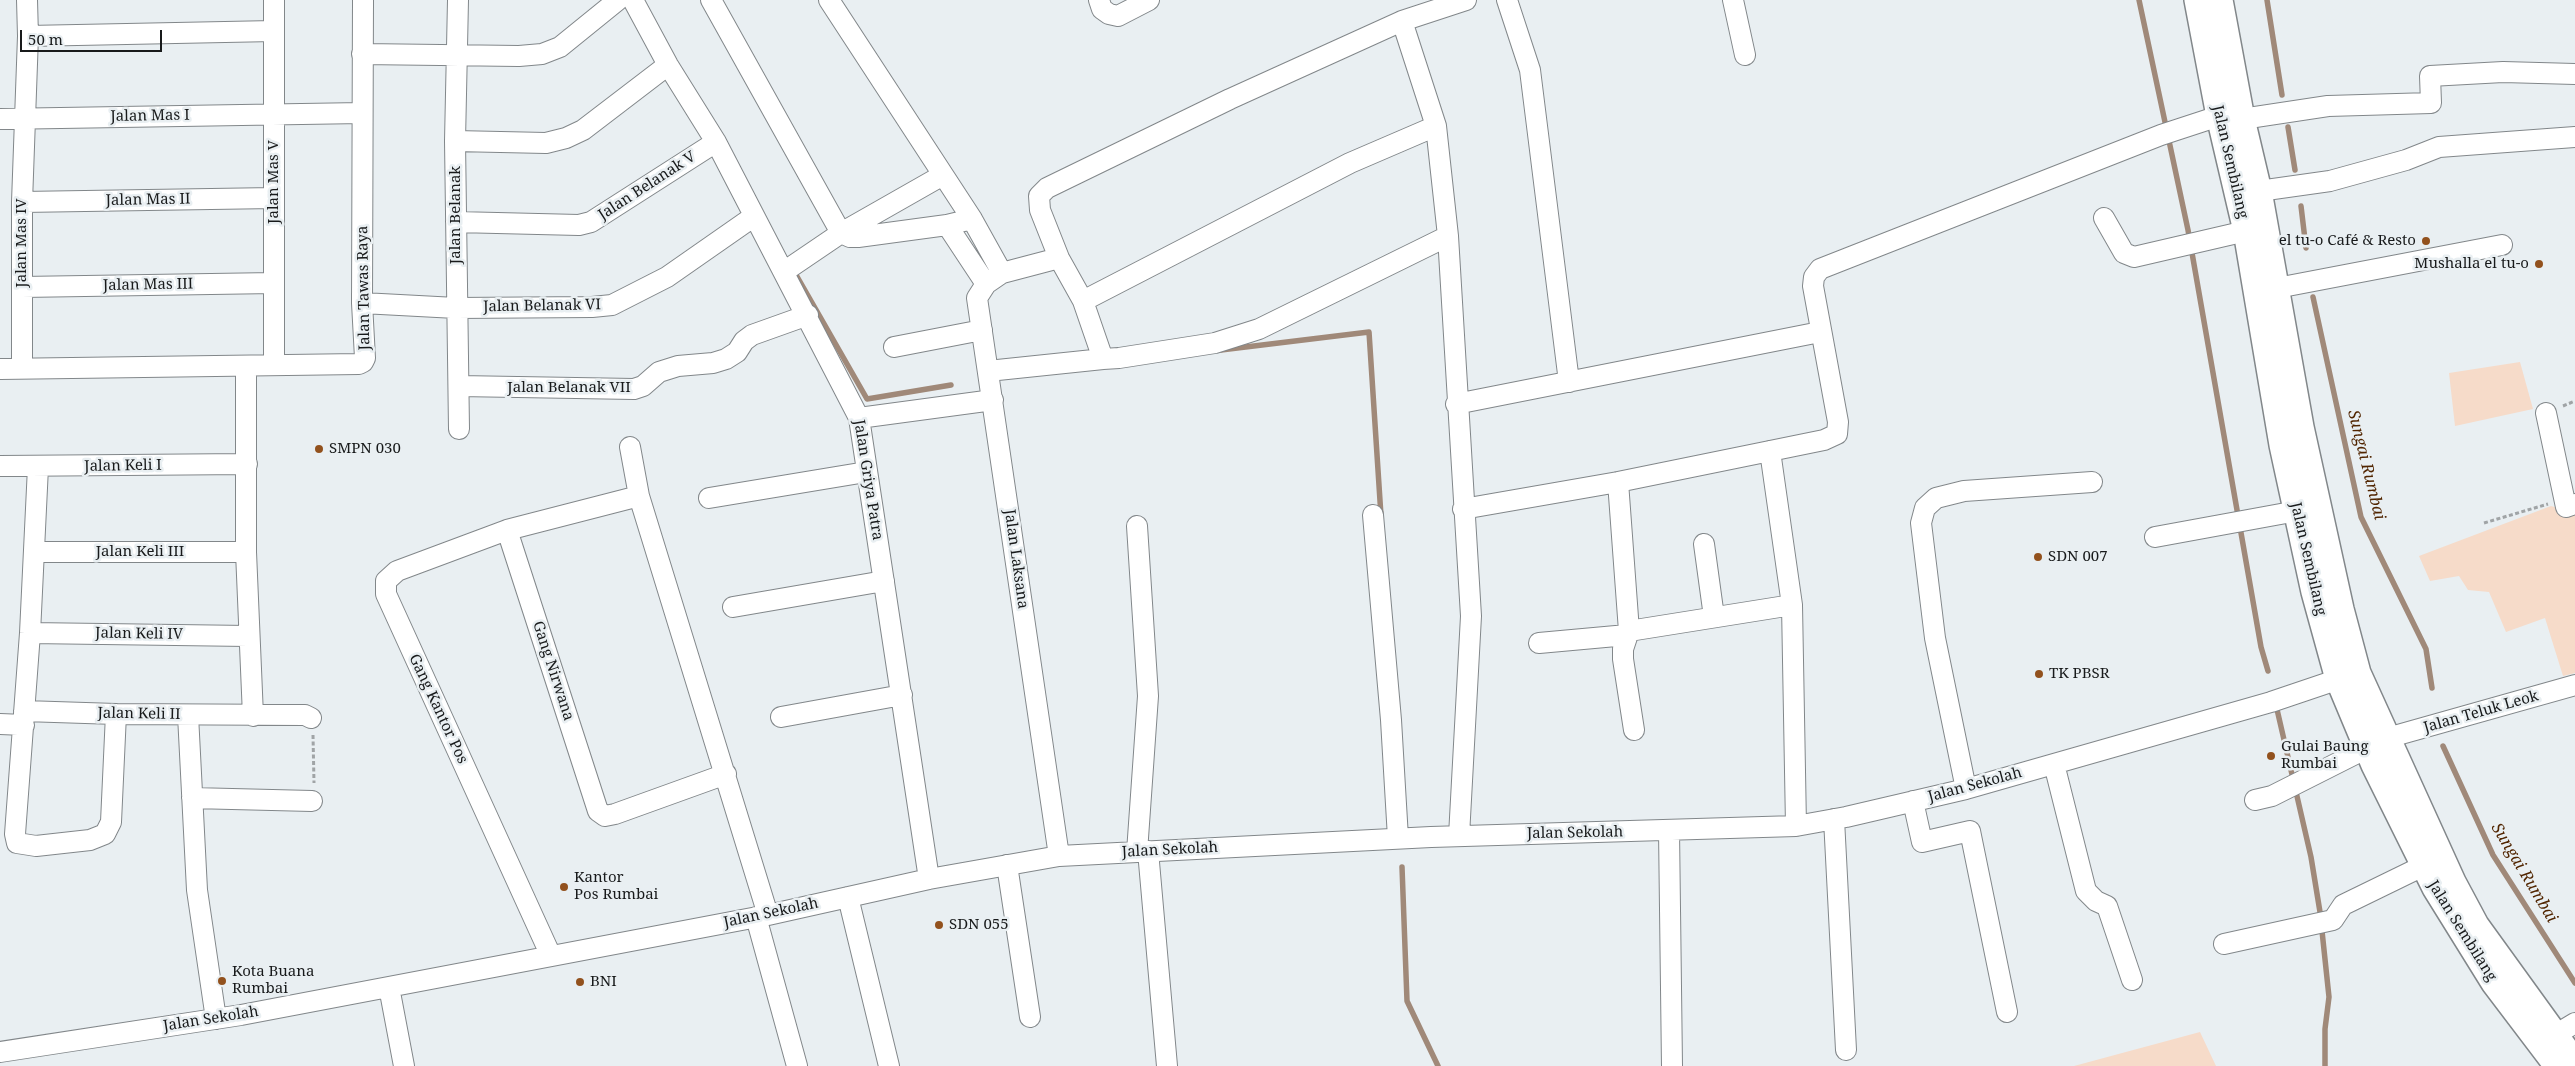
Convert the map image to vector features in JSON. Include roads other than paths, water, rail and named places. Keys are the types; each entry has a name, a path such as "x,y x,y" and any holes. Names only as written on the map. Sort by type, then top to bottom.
{"main road":[{"name":"Jalan Sembilang","path":"2197,0 2231,118 2259,191 2301,427 2341,609 2348,676"},
{"name":"Jalan Sembilang","path":"2220,0 2231,118 2246,231 2277,418 2314,592 2377,742 2423,866 2468,944 2556,1066"},
{"name":"Jalan Sembilang","path":"2377,742 2476,925 2565,1029 2575,1062"}],"street":[{"name":"Jalan Mas IV","path":"22,368 22,202 28,36 26,0"},
{"name":"Jalan Mas V","path":"274,0 274,365"},
{"name":"Jalan Tawas Raya","path":"0,368 246,366 363,362 365,358 362,303 363,0"},
{"name":"Jalan Belanak","path":"458,0 455,141 459,430"},
{"path":"362,54 456,56 542,54 560,47 618,0"},
{"name":"Jalan Griya Patra","path":"633,0 668,65 716,142 753,217 790,267 808,315 859,418 929,879"},
{"path":"711,0 841,232 850,237 858,237 947,225 972,218"},
{"path":"828,0 972,218 1002,272"},
{"path":"1099,0 1102,9 1109,14 1118,16 1149,0"},
{"path":"1103,359 1084,300 1059,258 1040,210 1039,196 1047,188 1230,99 1402,21 1466,0"},
{"path":"1507,0 1530,70 1569,382"},
{"path":"1733,0 1746,55"},
{"path":"1402,21 1436,126 1448,236 1456,404 1471,616 1459,836"},
{"path":"28,36 274,31"},
{"path":"455,141 546,143 566,138 584,130 668,65"},
{"path":"1463,509 1618,482 1824,440 1837,434 1838,422 1813,286 1814,276 1820,268 2182,127 2231,118 2328,106 2431,103 2430,76 2503,72 2575,74"},
{"name":"Jalan Mas I","path":"0,119 362,113"},
{"path":"1084,300 1350,163 1436,126"},
{"path":"2259,191 2330,182 2406,160 2439,147 2575,137"},
{"name":"Jalan Belanak V","path":"456,222 579,225 591,222 716,142"},
{"path":"790,267 841,232 943,175"},
{"name":"Jalan Mas II","path":"22,202 274,198"},
{"name":"Jalan Belanak VI","path":"362,303 456,308 592,307 612,305 668,277 753,217"},
{"path":"2104,218 2124,253 2134,257 2246,231"},
{"path":"947,225 986,284 1002,272 1059,258"},
{"path":"988,370 1119,358 1215,343 1259,329 1448,236"},
{"path":"2277,288 2502,246"},
{"name":"Jalan Mas III","path":"22,287 274,283"},
{"name":"Jalan Laksana","path":"986,284 978,298 982,330 1059,856"},
{"name":"Jalan Belanak VII","path":"459,386 634,389 643,386 659,372 678,366 713,363 726,359 737,352 744,341 752,335 808,315"},
{"path":"894,348 982,330"},
{"path":"1456,404 1820,332"},
{"path":"246,366 246,552 248,636 254,716"},
{"path":"859,418 993,400"},
{"path":"2546,413 2570,502"},
{"path":"630,447 639,496 726,774 797,1066"},
{"path":"1770,450 1792,604 1796,826"},
{"name":"Jalan Keli I","path":"0,466 38,468 247,464"},
{"path":"38,468 30,633 15,834 17,844 36,846 90,840 105,834 111,822 116,714"},
{"path":"709,498 866,472"},
{"path":"1618,482 1628,633 1623,659 1634,730"},
{"path":"1966,789 1935,638 1921,523 1925,508 1936,498 1964,491 2092,482"},
{"path":"507,530 639,496"},
{"path":"2155,537 2297,511"},
{"path":"1373,515 1400,838"},
{"path":"1137,526 1148,696 1143,851 1167,1066"},
{"name":"Gang Nirwana","path":"507,530 598,811 605,816 615,814 726,774"},
{"name":"Gang Kantor Pos","path":"507,530 397,570 386,581 386,594 551,956"},
{"path":"1704,544 1714,617"},
{"name":"Jalan Keli III","path":"34,552 246,552"},
{"path":"733,607 884,581"},
{"path":"1539,643 1628,633 1792,604"},
{"name":"Jalan Keli IV","path":"30,633 248,636"},
{"name":"Jalan Sekolah","path":"0,1052 216,1019 389,987 762,916 929,879 1059,856 1400,838 1796,826 1966,789 2280,699 2348,676"},
{"name":"Jalan Teluk Leok","path":"2254,800 2294,784 2377,742 2575,685"},
{"path":"782,717 902,695"},
{"name":"Jalan Keli II","path":"0,724 24,718 116,714 305,715 311,718"},
{"path":"188,715 197,890 216,1019"},
{"path":"2054,764 2086,891 2107,906 2132,980"},
{"path":"192,798 312,801"},
{"path":"1913,801 1922,842 1970,831 2008,1012"},
{"path":"1834,819 1846,1050"},
{"path":"1669,830 1672,1066"},
{"path":"1007,865 1030,1016"},
{"path":"2224,944 2333,920 2343,905 2423,866"},
{"path":"848,898 890,1066"},
{"path":"389,987 404,1066"}],"waterway":[{"path":"2139,0 2188,230 2261,647 2268,671"},
{"name":"Sungai Rumbai","path":"2267,0 2282,95"},
{"name":"Sungai Rumbai","path":"2288,127 2295,170"},
{"name":"Sungai Rumbai","path":"2301,206 2306,248"},
{"path":"795,273 867,399 951,385"},
{"name":"Sungai Rumbai","path":"2313,297 2361,517 2426,649 2432,688"},
{"path":"1221,350 1369,332 1381,516"},
{"path":"2276,705 2311,857 2320,912 2329,997 2325,1029 2325,1066"},
{"name":"Sungai Rumbai","path":"2443,746 2493,855 2575,983"},
{"path":"1402,867 1407,1001 1438,1066"}],"place":[{"name":"el tu-o Café & Resto","path":"2426,241"},
{"name":"Mushalla el tu-o","path":"2539,264"},
{"name":"SMPN 030","path":"319,449"},
{"name":"SDN 007","path":"2038,557"},
{"name":"TK PBSR","path":"2039,674"},
{"name":"Gulai Baung Rumbai","path":"2271,756"},
{"name":"Kantor Pos Rumbai","path":"564,887"},
{"name":"SDN 055","path":"939,925"},
{"name":"Kota Buana Rumbai","path":"222,981"},
{"name":"BNI","path":"580,982"}]}
